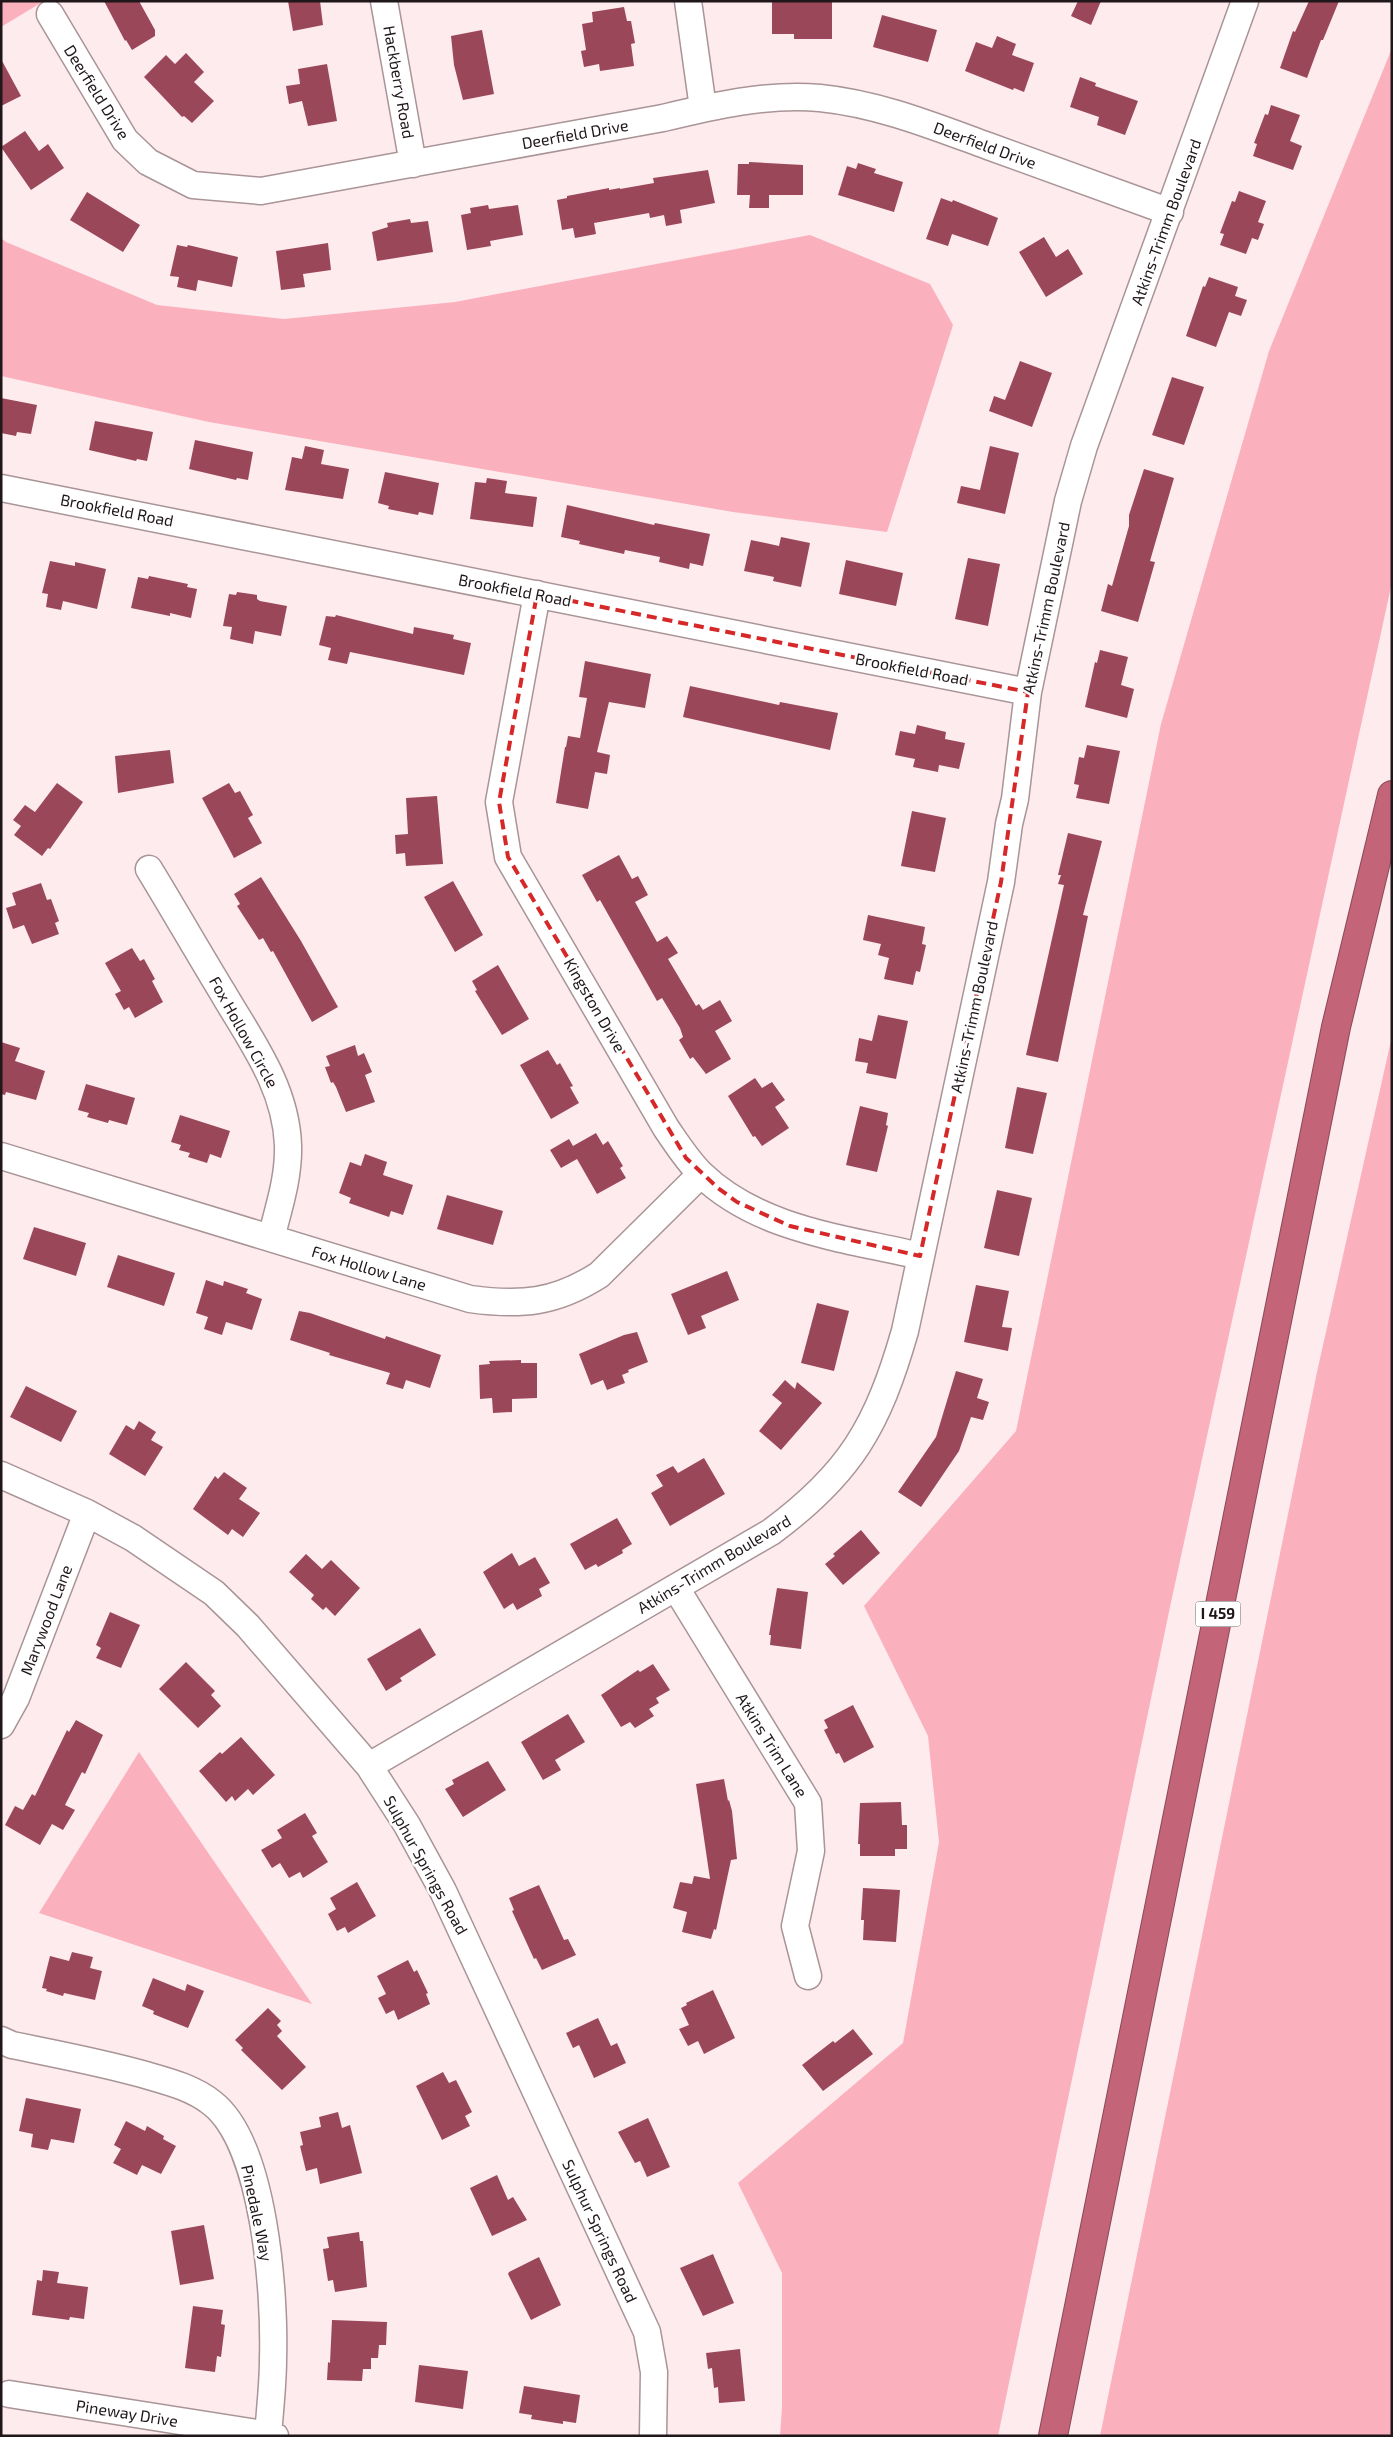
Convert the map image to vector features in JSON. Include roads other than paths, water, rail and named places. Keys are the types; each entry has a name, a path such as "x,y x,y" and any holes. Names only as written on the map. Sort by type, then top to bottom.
{"highway":[{"name":"I 459","path":"1053,2436 1336,1027 1392,795"}],"street":[{"name":"Hackberry Road","path":"384,1 413,164"},
{"path":"688,1 703,108"},
{"name":"Atkins-Trimm Boulevard","path":"369,1766 771,1532 803,1508 832,1480 861,1442 876,1416 892,1376 905,1331 1001,882 1009,824 1015,799 1028,692 1068,501 1084,446 1245,1"},
{"name":"Deerfield Drive","path":"50,14 124,140 148,162 193,184 261,191 413,164 703,108 785,98 819,98 855,103 909,117 1170,212"},
{"name":"Brookfield Road","path":"1,488 337,553 476,584 537,594 1028,692"},
{"name":"Kingston Drive","path":"537,594 499,802 508,857 666,1128 686,1158 701,1174 737,1202 790,1226 920,1256"},
{"name":"Fox Hollow Circle","path":"149,868 267,1068 283,1107 288,1146 286,1175 271,1238"},
{"name":"Fox Hollow Lane","path":"1,1156 470,1299 503,1303 554,1298 600,1275 701,1174"},
{"name":"Sulphur Springs Road","path":"1,1475 87,1513 133,1538 214,1594 248,1626 369,1766 407,1825 443,1891 647,2332 654,2372 655,2416 653,2436"},
{"name":"Marywood Lane","path":"1,1725 16,1698 87,1513"},
{"name":"Atkins Trim Lane","path":"676,1588 808,1803 810,1851 795,1926 808,1976"},
{"name":"Pinedale Way","path":"1,2040 107,2064 177,2084 212,2103 238,2135 252,2176 265,2239 272,2292 271,2435"},
{"name":"Pineway Drive","path":"9,2394 271,2435"}]}
